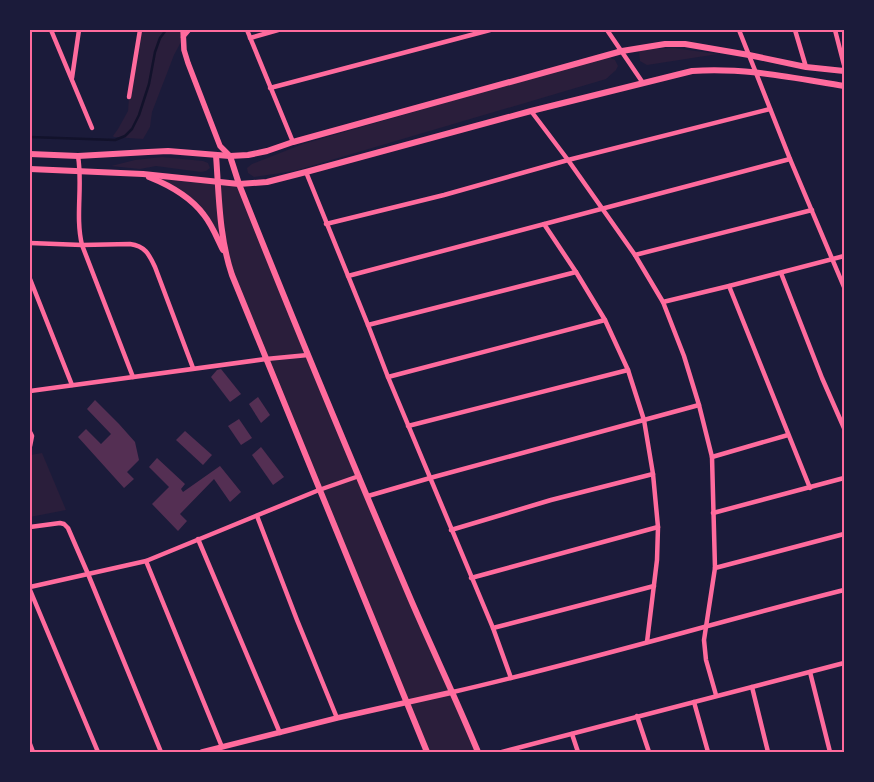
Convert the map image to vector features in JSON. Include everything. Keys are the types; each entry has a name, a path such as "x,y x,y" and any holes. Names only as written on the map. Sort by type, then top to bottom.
{"main road":[{"path":"30,154 78,156 168,151 230,156 248,155 622,51 665,44 685,44 806,67 844,71"},
{"path":"30,169 143,174 239,184 267,182 531,111 692,71 756,72 844,86"},
{"path":"216,155 226,258"},
{"path":"230,156 239,184 308,355 478,752"},
{"path":"143,174 177,191 190,200 204,214 215,233 427,752"}],"street":[{"path":"52,30 92,128"},
{"path":"72,78 79,30"},
{"path":"129,97 140,30"},
{"path":"183,30 184,50 188,63 220,146 230,156"},
{"path":"183,38 189,30"},
{"path":"247,30 293,142"},
{"path":"250,38 278,30"},
{"path":"270,88 490,30"},
{"path":"607,30 643,82"},
{"path":"739,30 790,159 844,286"},
{"path":"795,30 806,67"},
{"path":"836,30 844,65"},
{"path":"326,224 444,195 568,160 770,109"},
{"path":"531,111 635,255 663,302 684,356 712,457 715,568 704,640 706,660 716,695"},
{"path":"216,155 220,146"},
{"path":"78,156 80,171 79,221 82,245 133,378"},
{"path":"348,276 790,159"},
{"path":"306,172 408,426 493,628 511,678"},
{"path":"635,255 812,210"},
{"path":"544,224 576,272 604,320 628,370 644,420 653,474 658,527 657,560 647,642"},
{"path":"30,243 137,245 144,249 150,256 193,368"},
{"path":"663,302 844,256"},
{"path":"368,325 576,272"},
{"path":"781,273 822,378 844,428"},
{"path":"30,279 72,384"},
{"path":"729,286 810,488"},
{"path":"388,377 604,320"},
{"path":"30,391 266,358 308,355"},
{"path":"408,426 628,370"},
{"path":"368,496 699,405"},
{"path":"30,432 32,436 30,446"},
{"path":"712,457 788,435"},
{"path":"452,530 551,500 653,474"},
{"path":"98,752 30,588 146,561 319,490 359,476"},
{"path":"713,513 844,478"},
{"path":"257,516 337,718"},
{"path":"30,527 60,522 68,528 161,752"},
{"path":"472,578 658,527"},
{"path":"715,568 844,534"},
{"path":"198,539 280,733"},
{"path":"146,561 222,747"},
{"path":"493,628 654,586"},
{"path":"202,752 337,718 511,678 844,590"},
{"path":"502,752 844,663"},
{"path":"810,672 830,752"},
{"path":"752,687 768,752"},
{"path":"694,702 708,752"},
{"path":"637,716 649,752"},
{"path":"572,734 578,752"},
{"path":"30,744 33,752"}],"shaded area":[{"path":"140,30 189,30 174,55 152,112 150,127 143,139 114,137 128,111"},
{"path":"673,48 718,54 647,65 640,61 639,50"},
{"path":"606,56 615,60 618,66 606,79 294,171 254,177 248,173 247,168 252,164 303,144"},
{"path":"162,157 203,161 208,163 210,168 201,172 156,166 140,169 111,166 135,160"},
{"path":"143,174 239,184 478,752 427,752 215,233 189,200"},
{"path":"42,453 66,510 30,517 30,455"}],"building":[{"path":"221,369 241,394 230,402 211,377 217,370"},
{"path":"258,397 270,415 261,423 249,404"},
{"path":"95,400 135,442 139,460 127,472 134,479 124,488 78,437 86,429 101,444 111,434 87,409"},
{"path":"239,419 252,438 241,445 228,426"},
{"path":"185,431 212,455 203,465 176,440"},
{"path":"261,447 284,477 273,485 252,455"},
{"path":"157,458 185,484 181,489 183,492 220,466 241,492 230,502 214,479 180,514 187,521 178,531 152,504 169,487 149,467"}],"waterway":[{"path":"30,137 115,140 125,136 132,129 139,115 149,84 155,52 160,38 166,30"}]}
